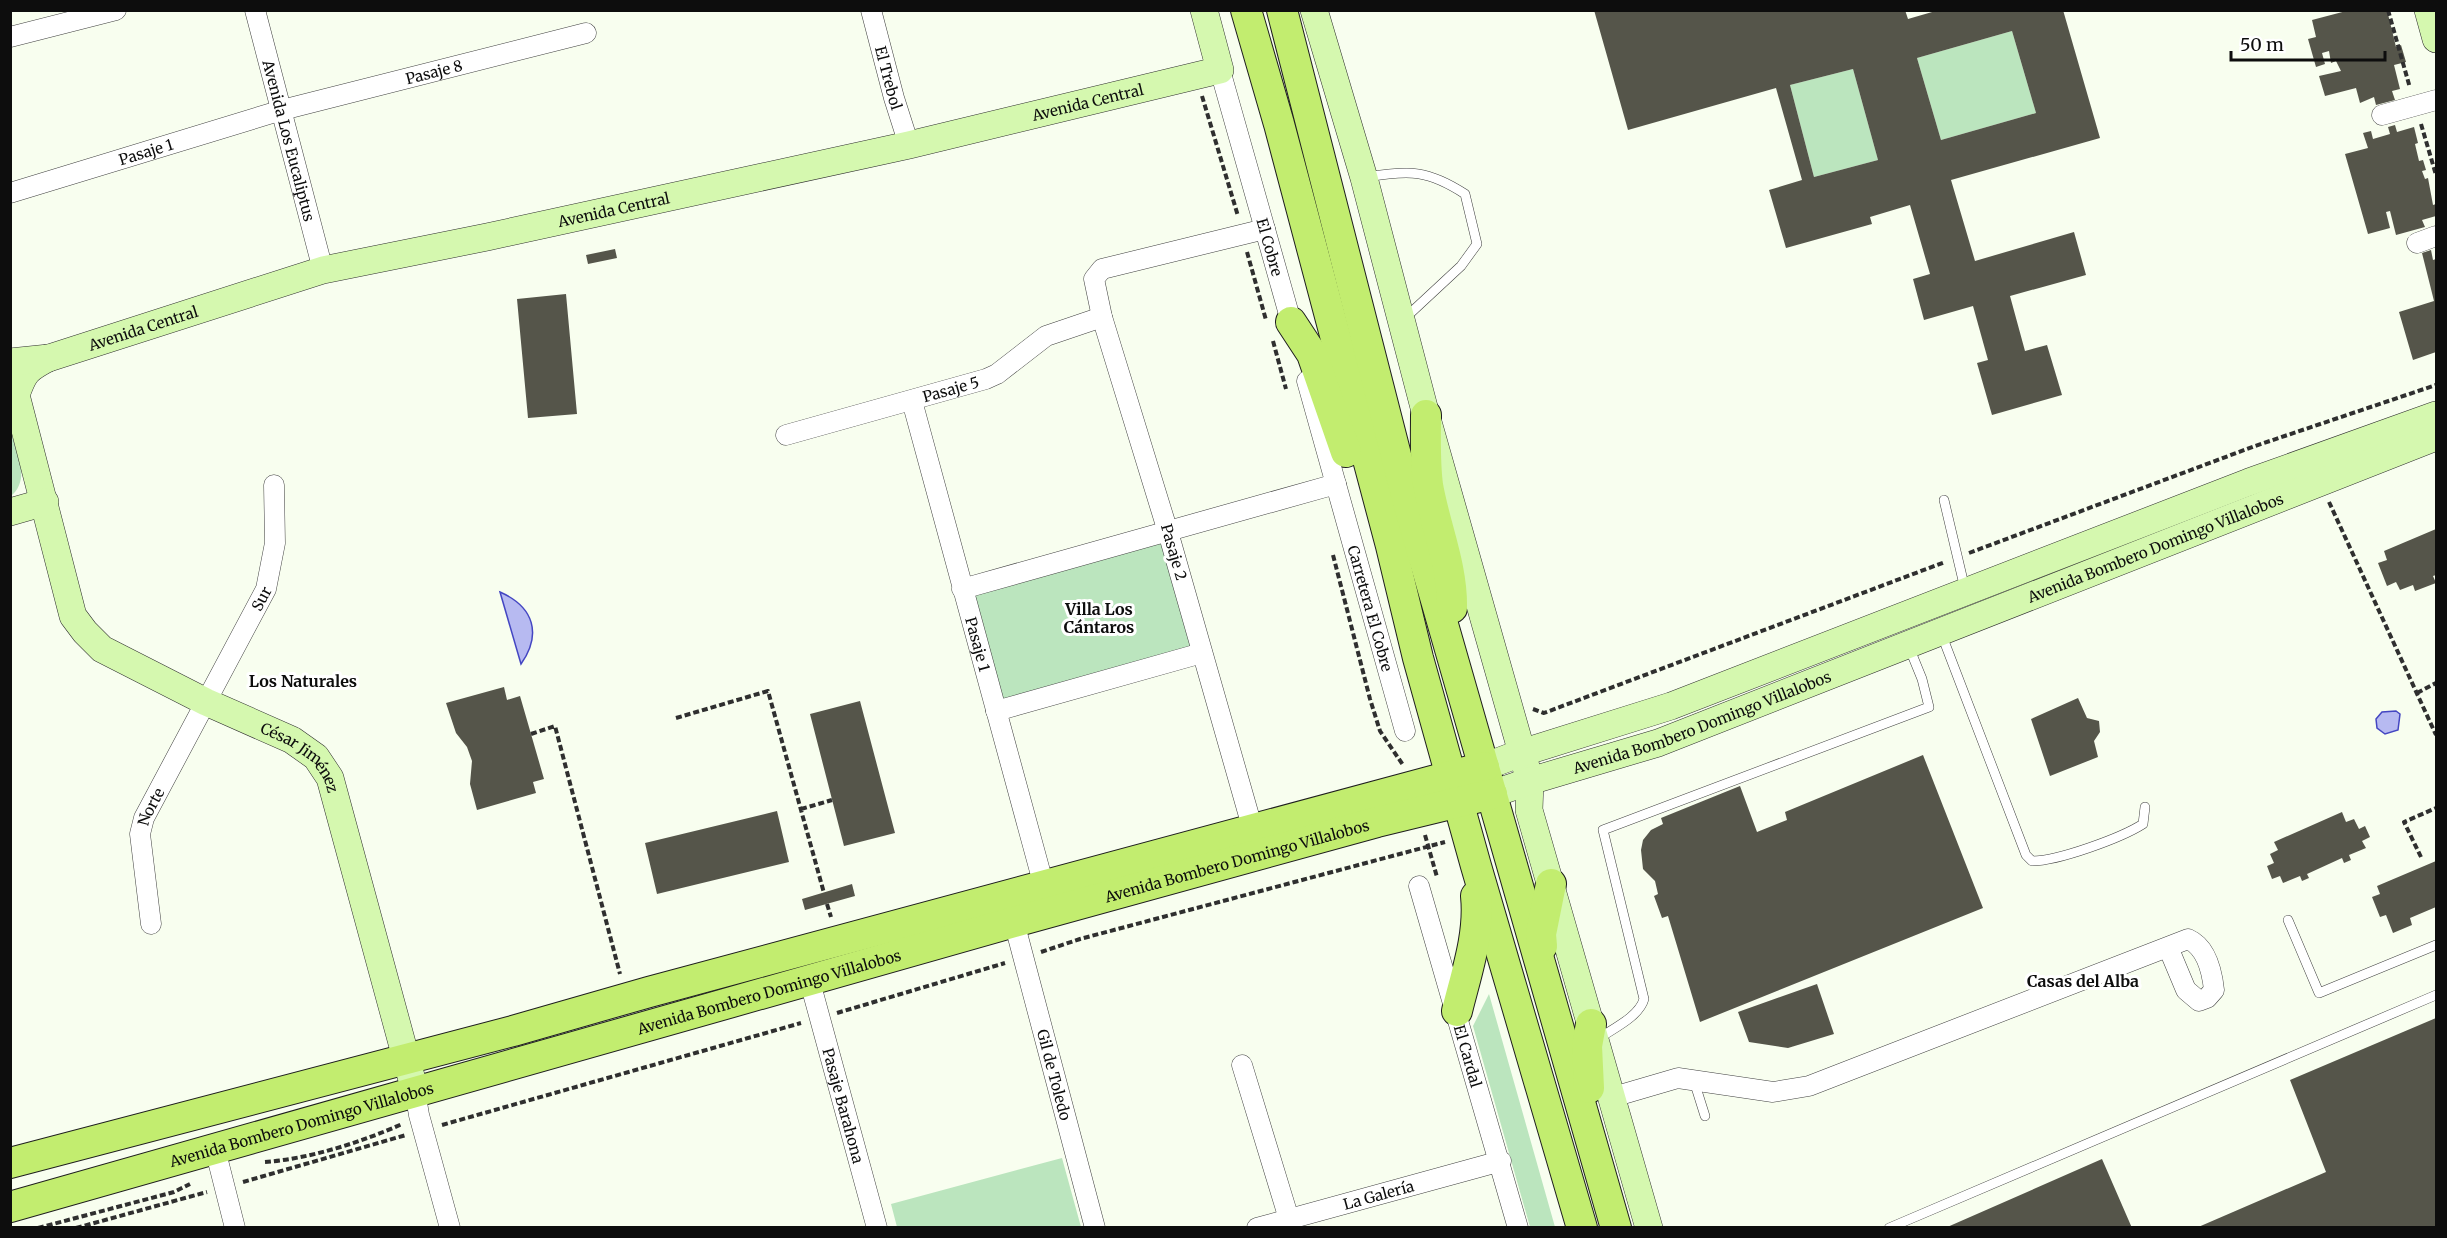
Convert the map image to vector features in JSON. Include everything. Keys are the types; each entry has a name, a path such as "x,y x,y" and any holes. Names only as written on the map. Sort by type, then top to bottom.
{"main road":[{"path":"1246,10 1279,124 1391,546 1418,658 1476,866 1582,1227"},
{"path":"1282,10 1409,506 1616,1227"},
{"path":"1291,322 1312,354 1369,515 1391,546"},
{"path":"1426,415 1428,483 1452,590 1452,609 1447,638"},
{"name":"Avenida Bombero Domingo Villalobos","path":"10,1163 407,1059 1253,830 1456,790 1488,781"},
{"name":"Avenida Bombero Domingo Villalobos","path":"10,1207 415,1091 810,982 1014,922 1377,822 1456,790"},
{"path":"1457,1011 1473,949 1477,922 1476,866"},
{"path":"1544,973 1542,934 1551,884"},
{"path":"1593,1032 1587,1046 1587,1074 1595,1152 1636,1227"}],"street":[{"path":"10,37 116,10"},
{"name":"Avenida Los Eucaliptus","path":"255,10 323,270"},
{"name":"El Trebol","path":"871,10 909,145"},
{"name":"El Cobre","path":"1204,10 1336,484"},
{"path":"1314,10 1364,178 1426,415 1530,781 1529,810 1649,1227"},
{"path":"2428,10 2436,39"},
{"name":"Pasaje 8","path":"282,110 586,33"},
{"name":"Avenida Central","path":"10,362 49,358 323,270 487,237 909,145 1220,70"},
{"path":"2382,115 2436,100"},
{"name":"Pasaje 1","path":"10,193 282,110"},
{"name":"Pasaje 2","path":"1253,830 1094,283 1095,276 1102,269 1265,229"},
{"path":"2417,243 2436,236"},
{"name":"Pasaje 5","path":"786,435 992,377 1046,336 1102,316"},
{"name":"César Jiménez","path":"49,358 29,368 14,389 73,616 85,632 102,648 206,702 292,740 316,757 330,778 407,1059 423,1130 450,1227"},
{"name":"Pasaje 1","path":"912,401 1044,886"},
{"name":"Avenida Bombero Domingo Villalobos","path":"1488,781 1521,753 1671,706 1748,675 1903,631 1940,632 2249,482 2436,415"},
{"name":"Avenida Bombero Domingo Villalobos","path":"1488,781 1530,781 1658,743 1903,631 1965,591 2119,547 2320,482 2436,437"},
{"path":"962,589 1336,484"},
{"name":"Carretera El Cobre","path":"1336,484 1405,731"},
{"name":"Sur","path":"206,702 267,588 276,543 274,485"},
{"path":"10,512 45,502"},
{"path":"996,711 1202,653"},
{"name":"Norte","path":"151,924 140,834 144,818 206,702"},
{"name":"El Cardal","path":"1419,886 1501,1161 1518,1227"},
{"name":"Gil de Toledo","path":"1014,922 1095,1227"},
{"path":"1613,1097 1678,1078 1773,1092 1809,1086 2168,947"},
{"name":"Pasaje Barahona","path":"810,982 877,1227"},
{"path":"1242,1065 1289,1219"},
{"path":"215,1149 235,1227"},
{"name":"La Galería","path":"1257,1227 1501,1161"}],"lane":[{"path":"1364,178 1411,173 1437,177 1465,194 1477,244 1461,266 1402,320"},
{"path":"1944,500 1965,591"},
{"path":"1593,1032 1636,1013 1642,1007 1644,999 1603,830 1929,707 1923,679 1903,631"},
{"path":"1940,632 2026,855 2032,861 2068,854 2132,831 2143,824 2145,807"},
{"path":"2288,920 2319,993 2436,945"},
{"path":"1889,1227 2436,995"},
{"path":"1694,1080 1705,1116"}],"path":[{"path":"1527,706 1544,713 2255,446 2436,385"},
{"path":"2320,482 2436,735"},
{"path":"2417,693 2436,683"},
{"path":"676,718 768,691 824,893"},
{"path":"531,734 555,726 623,984"},
{"path":"801,809 832,800"},
{"path":"2421,857 2404,822 2436,808"},
{"path":"76,1227 821,1018 1080,939 1455,839"},
{"path":"827,904 833,924"}],"green space":[{"path":"2012,31 2036,113 1941,140 1917,58"},
{"path":"1853,69 1878,160 1814,177 1790,85"},
{"path":"10,430 21,464 20,482 11,496"},
{"path":"1160,539 1192,653 1001,706 968,592"},
{"path":"1489,994 1555,1227 1530,1227 1473,1026"},
{"path":"1062,1158 1081,1227 897,1227 891,1204"}],"water":[{"path":"500,592 521,605 531,622 533,632 531,642 528,653 521,664"},
{"path":"2396,711 2400,714 2398,730 2385,734 2377,728 2376,719 2382,712"}],"building":[{"path":"1594,10 1905,10 1908,19 1939,10 2063,10 2100,138 1951,180 1975,261 2074,232 2086,275 2010,296 2025,351 2047,345 2062,395 1992,415 1977,363 1988,360 1973,306 1924,320 1913,279 1930,274 1910,205 1870,217 1872,224 1786,248 1769,190 1802,180 1776,88 1628,130","holes":["2012,31 2036,113 1941,140 1917,58","1853,69 1878,160 1814,177 1790,85"]},
{"path":"2350,10 2387,10 2396,47 2401,45 2406,62 2394,65 2400,89 2392,91 2395,100 2376,105 2374,97 2360,103 2356,88 2325,96 2319,76 2341,71 2336,61 2331,63 2329,51 2322,53 2325,64 2316,67 2308,39 2316,37 2312,20"},
{"path":"2395,125 2397,132 2414,127 2419,161 2423,160 2426,170 2422,171 2425,179 2428,178 2433,205 2436,204 2436,216 2422,220 2425,227 2396,235 2390,211 2386,212 2390,228 2368,234 2345,154 2368,148 2363,133 2371,131 2373,139 2390,134 2388,127"},
{"path":"615,249 617,258 588,264 586,255"},
{"path":"2431,250 2433,260 2436,259 2436,352 2413,360 2399,312 2434,301 2422,253"},
{"path":"566,294 577,414 528,418 517,299"},
{"path":"2436,529 2436,575 2433,576 2436,583 2415,591 2413,585 2400,590 2396,582 2387,586 2378,563 2387,560 2384,551"},
{"path":"504,687 507,700 520,696 544,779 533,782 536,793 477,810 470,784 472,761 467,747 456,733 446,703"},
{"path":"2078,698 2087,718 2099,721 2100,732 2094,741 2098,757 2050,776 2031,719"},
{"path":"860,701 895,833 844,846 810,714"},
{"path":"1923,755 1983,908 1700,1022 1668,916 1662,918 1654,896 1658,894 1655,881 1643,869 1641,850 1643,840 1651,830 1663,824 1661,818 1740,786 1757,832 1787,820 1785,812"},
{"path":"777,811 789,862 657,894 645,843"},
{"path":"2342,812 2346,822 2354,819 2359,829 2365,826 2370,837 2362,841 2366,848 2349,855 2351,860 2344,863 2342,858 2307,874 2309,878 2302,881 2300,876 2283,883 2280,876 2272,879 2267,866 2274,863 2270,854 2278,850 2274,842"},
{"path":"2436,861 2436,907 2410,918 2412,925 2393,933 2386,915 2380,917 2372,897 2380,894 2377,886"},
{"path":"852,884 855,896 805,910 802,899"},
{"path":"1817,984 1834,1034 1788,1048 1749,1042 1738,1012"},
{"path":"2436,1018 2436,1228 2196,1228 2326,1172 2290,1080"},
{"path":"2102,1159 2132,1228 1945,1228"}],"district":[{"name":"Villa Los Cántaros","path":"1099,618"},
{"name":"Los Naturales","path":"303,681"},
{"name":"Casas del Alba","path":"2083,981"}]}
